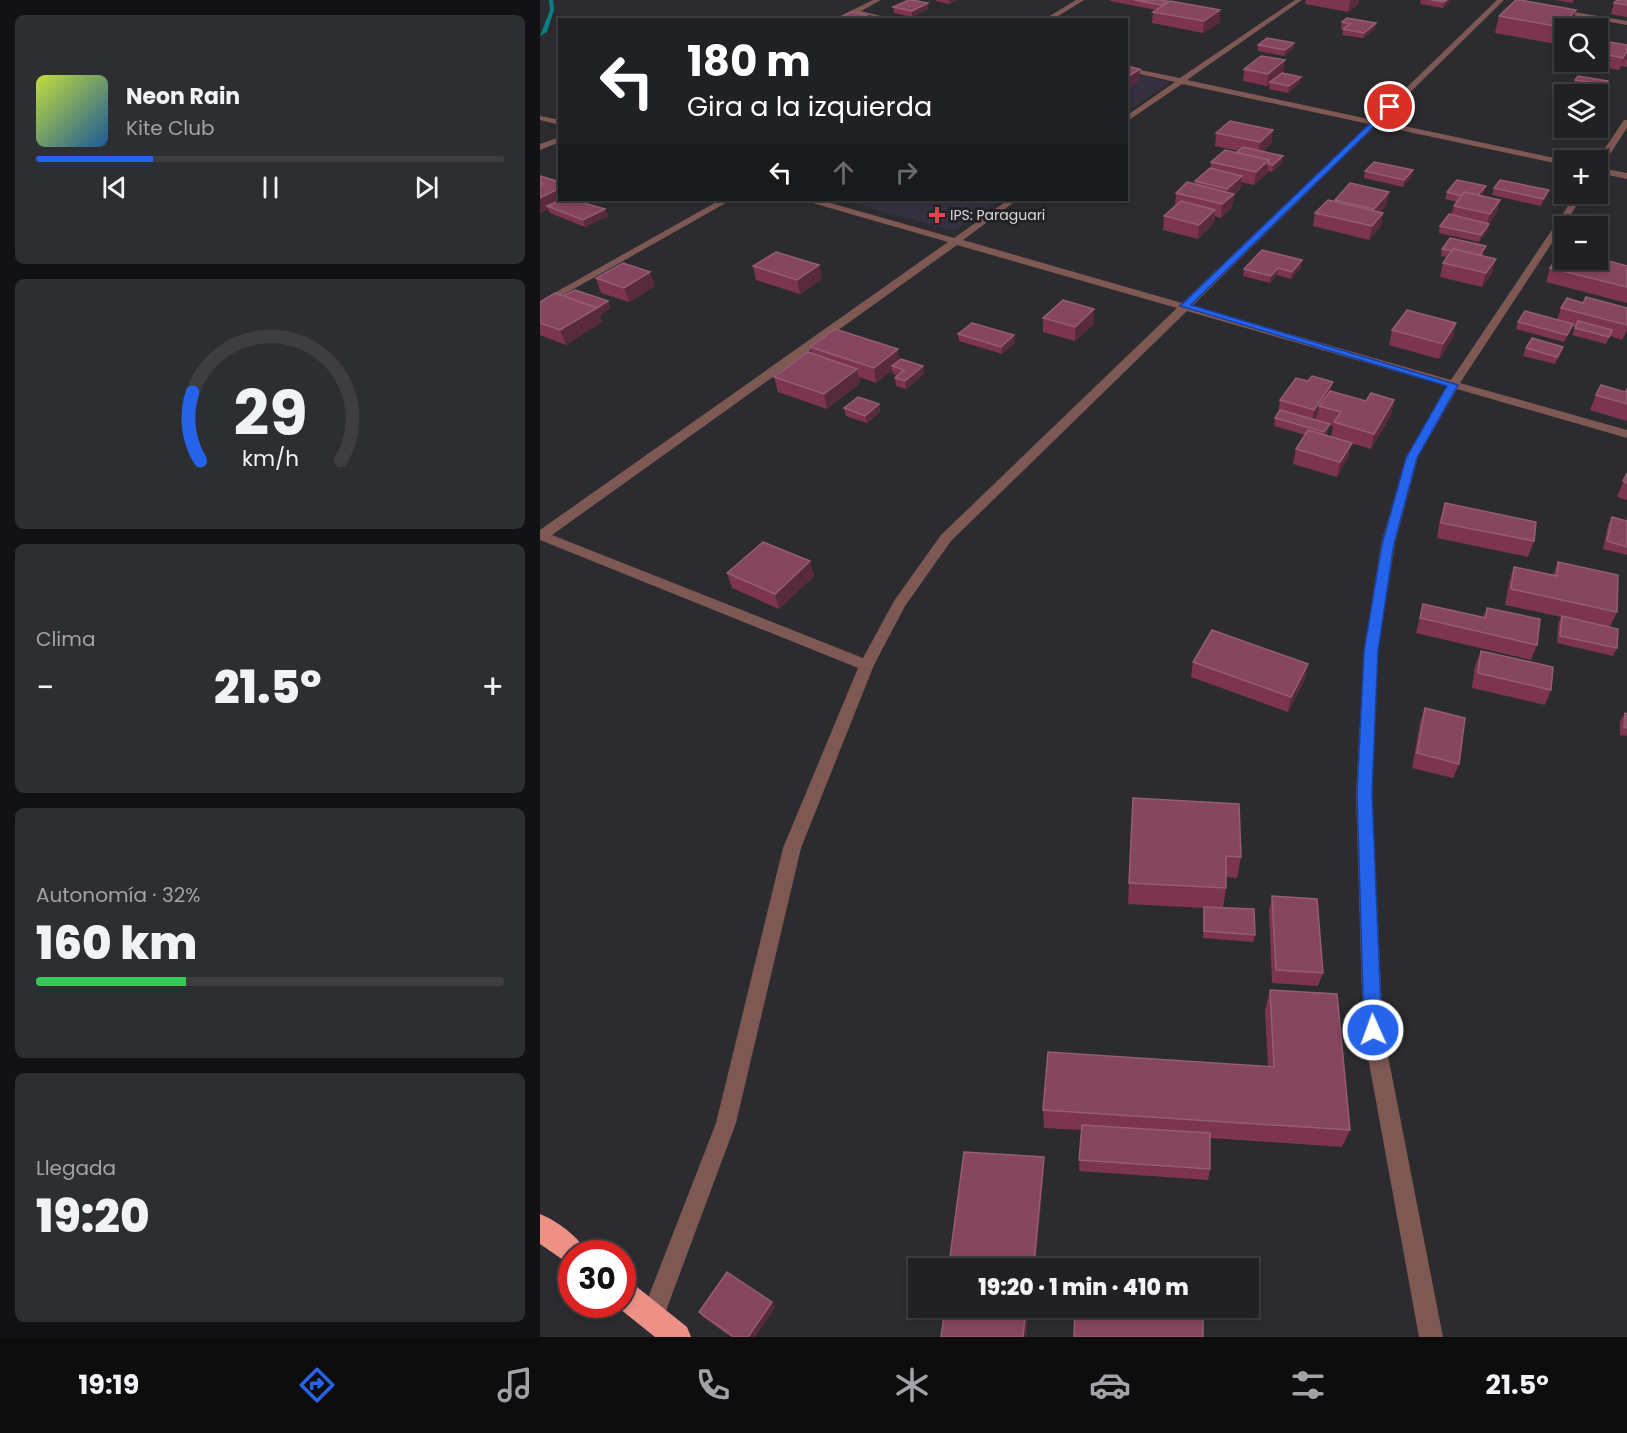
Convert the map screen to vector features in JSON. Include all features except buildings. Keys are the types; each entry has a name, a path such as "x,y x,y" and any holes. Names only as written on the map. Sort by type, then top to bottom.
{"highway":[{"path":"540,1227 558,1241"},
{"path":"636,1304 677,1337"}],"street":[{"path":"839,18 879,0"},
{"path":"1050,18 1081,0"},
{"path":"1128,119 1299,0"},
{"path":"652,1316 726,1123 792,848 867,665 899,604 946,538 1500,0 1512,2"},
{"path":"1547,9 1627,23"},
{"path":"854,11 885,18"},
{"path":"1128,69 1554,161"},
{"path":"540,118 558,122"},
{"path":"1608,152 1627,122"},
{"path":"540,147 558,140"},
{"path":"1608,171 1627,176"},
{"path":"540,305 724,201"},
{"path":"816,201 1627,434"},
{"path":"540,535 1012,201"},
{"path":"1431,1337 1373,1030 1364,793 1371,651 1388,544 1412,458 1453,385 1573,204"},
{"path":"540,535 867,665"}],"shaded area":[{"path":"1128,73 1170,82 1128,111"},
{"name":"IPS: Paraguari","path":"846,201 999,201 954,231"}],"waterway":[{"path":"540,34 545,32 552,10 551,0"}],"place":[{"name":"IPS: Paraguari","path":"937,215"}],"route":[{"path":"1373,1030 1364,793 1371,651 1388,544 1412,458 1453,385 1185,306 1390,107"}]}
